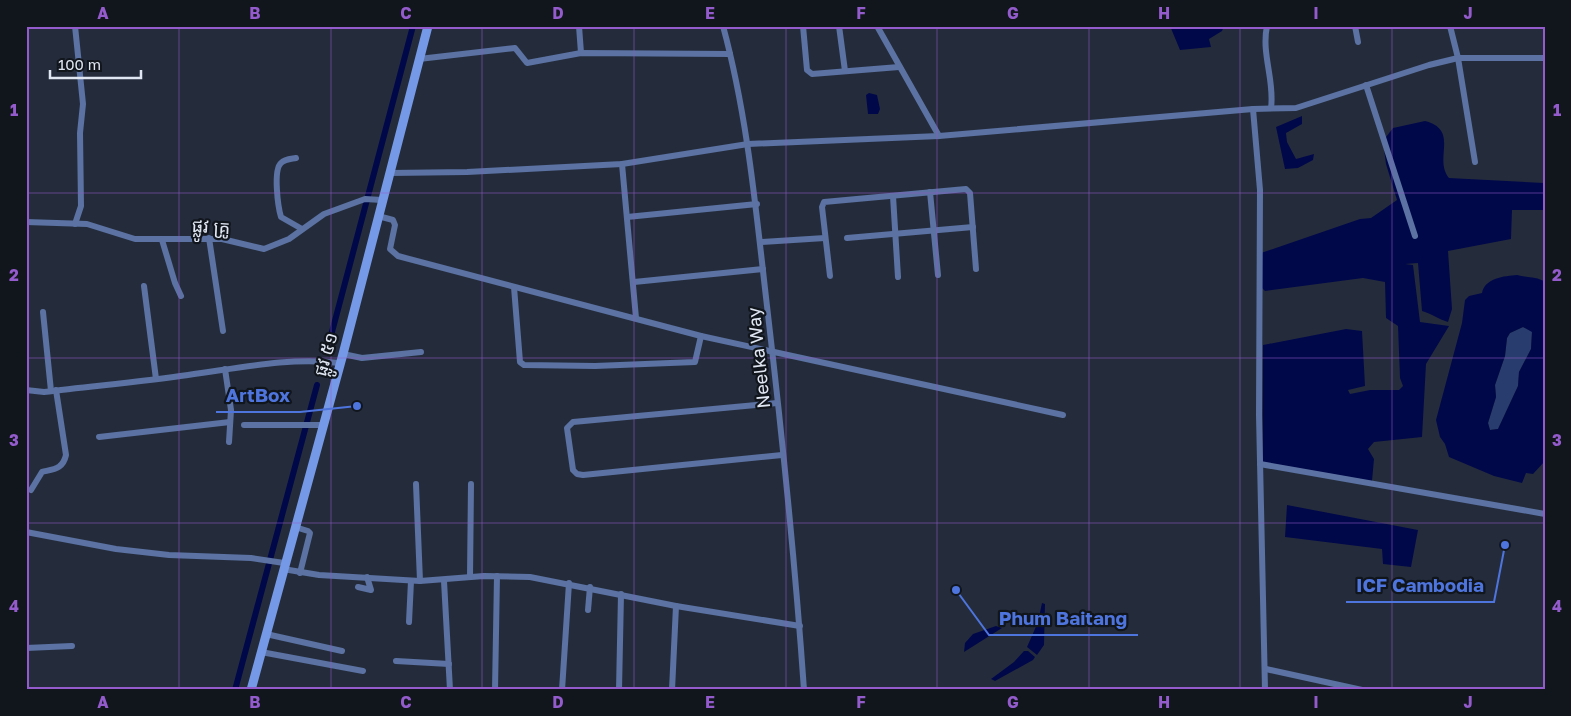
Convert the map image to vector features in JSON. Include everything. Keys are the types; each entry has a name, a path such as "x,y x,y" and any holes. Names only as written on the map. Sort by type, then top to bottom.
{"main road":[{"name":"ផ្លូវ ៥១","path":"254,688 268,654 288,568 300,528 319,425 347,357 378,216 380,199 390,173 428,26"}],"street":[{"path":"74,224 81,206 80,133 83,104 75,26"},
{"path":"579,26 581,52"},
{"name":"Neelka Way","path":"723,26 748,144 757,204 782,455 790,507 804,690"},
{"path":"803,26 809,73 900,66"},
{"path":"839,26 845,71"},
{"path":"878,26 939,136"},
{"path":"1267,26 1265,35 1266,63 1272,101 1271,108"},
{"path":"1355,26 1358,42"},
{"path":"1450,26 1458,58 1476,162"},
{"path":"419,59 515,48 524,62 530,64 581,52 730,54"},
{"path":"390,173 467,172 622,164 748,144 939,136 1253,109 1296,108 1458,58 1545,58"},
{"path":"1366,85 1415,236"},
{"path":"1253,109 1260,190 1260,464 1266,668 1264,690"},
{"path":"296,158 282,161 279,165 277,185 281,217 302,230"},
{"path":"622,164 636,318"},
{"path":"830,276 822,207 824,202 969,190 976,269"},
{"path":"930,192 938,275"},
{"path":"893,196 898,277"},
{"name":"ផ្លូវ គ្រូ","path":"26,222 92,225 135,239 209,238 231,240 264,249 281,243 324,214 365,199 380,199"},
{"path":"627,217 757,204"},
{"path":"378,216 393,220 395,224 390,249 394,254 701,336 1062,415"},
{"path":"847,238 973,227"},
{"path":"209,238 223,331"},
{"path":"761,242 825,238"},
{"path":"162,240 175,283 182,296"},
{"path":"634,282 763,269"},
{"path":"144,286 156,380"},
{"path":"514,287 520,362 524,365 595,366 695,362 701,336"},
{"path":"31,490 42,472 62,467 66,455 54,391 43,312"},
{"path":"26,390 54,391 156,380 269,362 422,352"},
{"path":"225,369 230,422 229,442"},
{"path":"777,403 573,422 567,428 573,470 577,474 582,475 782,455"},
{"path":"99,437 230,422"},
{"path":"244,425 319,425"},
{"path":"1260,464 1545,514"},
{"path":"416,484 420,581"},
{"path":"470,577 471,484"},
{"path":"288,568 310,536 300,528"},
{"path":"26,532 116,549 169,555 266,560 288,568 410,581 444,581 470,577 497,576 530,577 590,587 676,606 800,626"},
{"path":"494,690 497,576"},
{"path":"358,586 371,590 367,577"},
{"path":"410,581 410,622"},
{"path":"444,581 450,690"},
{"path":"562,690 569,583"},
{"path":"588,610 590,587"},
{"path":"619,690 621,594"},
{"path":"672,690 676,606"},
{"path":"272,635 342,651"},
{"path":"26,648 72,646"},
{"path":"268,654 363,671"},
{"path":"396,661 449,664"},
{"path":"1266,668 1362,690"}],"shaded area":[{"path":"1170,26 1224,26 1222,31 1209,39 1211,47 1180,50"},
{"path":"869,93 877,95 880,109 878,114 868,114 866,95"},
{"path":"1302,116 1302,124 1286,133 1287,142 1296,159 1314,154 1313,160 1298,168 1285,169 1276,127"},
{"path":"1425,121 1435,125 1441,131 1444,138 1443,162 1449,178 1544,183 1545,210 1512,210 1511,239 1448,251 1452,309 1448,322 1422,311 1418,263 1405,264 1413,265 1420,322 1449,326 1426,364 1422,437 1374,442 1368,449 1374,459 1372,481 1263,462 1263,345 1346,329 1362,331 1365,386 1348,390 1350,394 1370,390 1399,390 1403,386 1400,378 1398,326 1386,318 1385,282 1363,278 1265,291 1261,287 1261,253 1360,219 1371,218 1397,200 1386,164 1383,141 1393,128"},
{"path":"1517,275 1545,282 1545,461 1533,474 1526,473 1522,483 1494,476 1449,457 1445,444 1440,437 1436,420 1462,323 1465,300 1469,296 1482,293 1491,281 1501,277","holes":["1523,327 1532,332 1531,349 1519,372 1518,386 1498,429 1490,430 1488,423 1496,397 1495,385 1505,356 1507,338 1510,333"]},
{"path":"1523,327 1532,331 1531,349 1519,372 1518,386 1498,429 1490,430 1488,423 1496,397 1495,385 1505,356 1507,338 1510,333"},
{"path":"1287,505 1418,530 1411,567 1383,564 1382,549 1285,537"},
{"path":"1042,603 1045,604 1044,645 1037,655 1027,647 1038,622"},
{"path":"996,626 1002,628 964,652 965,643 973,634"},
{"path":"1024,651 1028,651 1035,657 1033,660 995,681 991,679 1014,662"}],"waterway":[{"path":"332,332 413,26"},
{"path":"235,690 317,385"}],"place":[{"name":"ArtBox","path":"357,406"},
{"name":"ICF Cambodia","path":"1505,545"},
{"name":"Phum Baitang","path":"956,590"}]}
